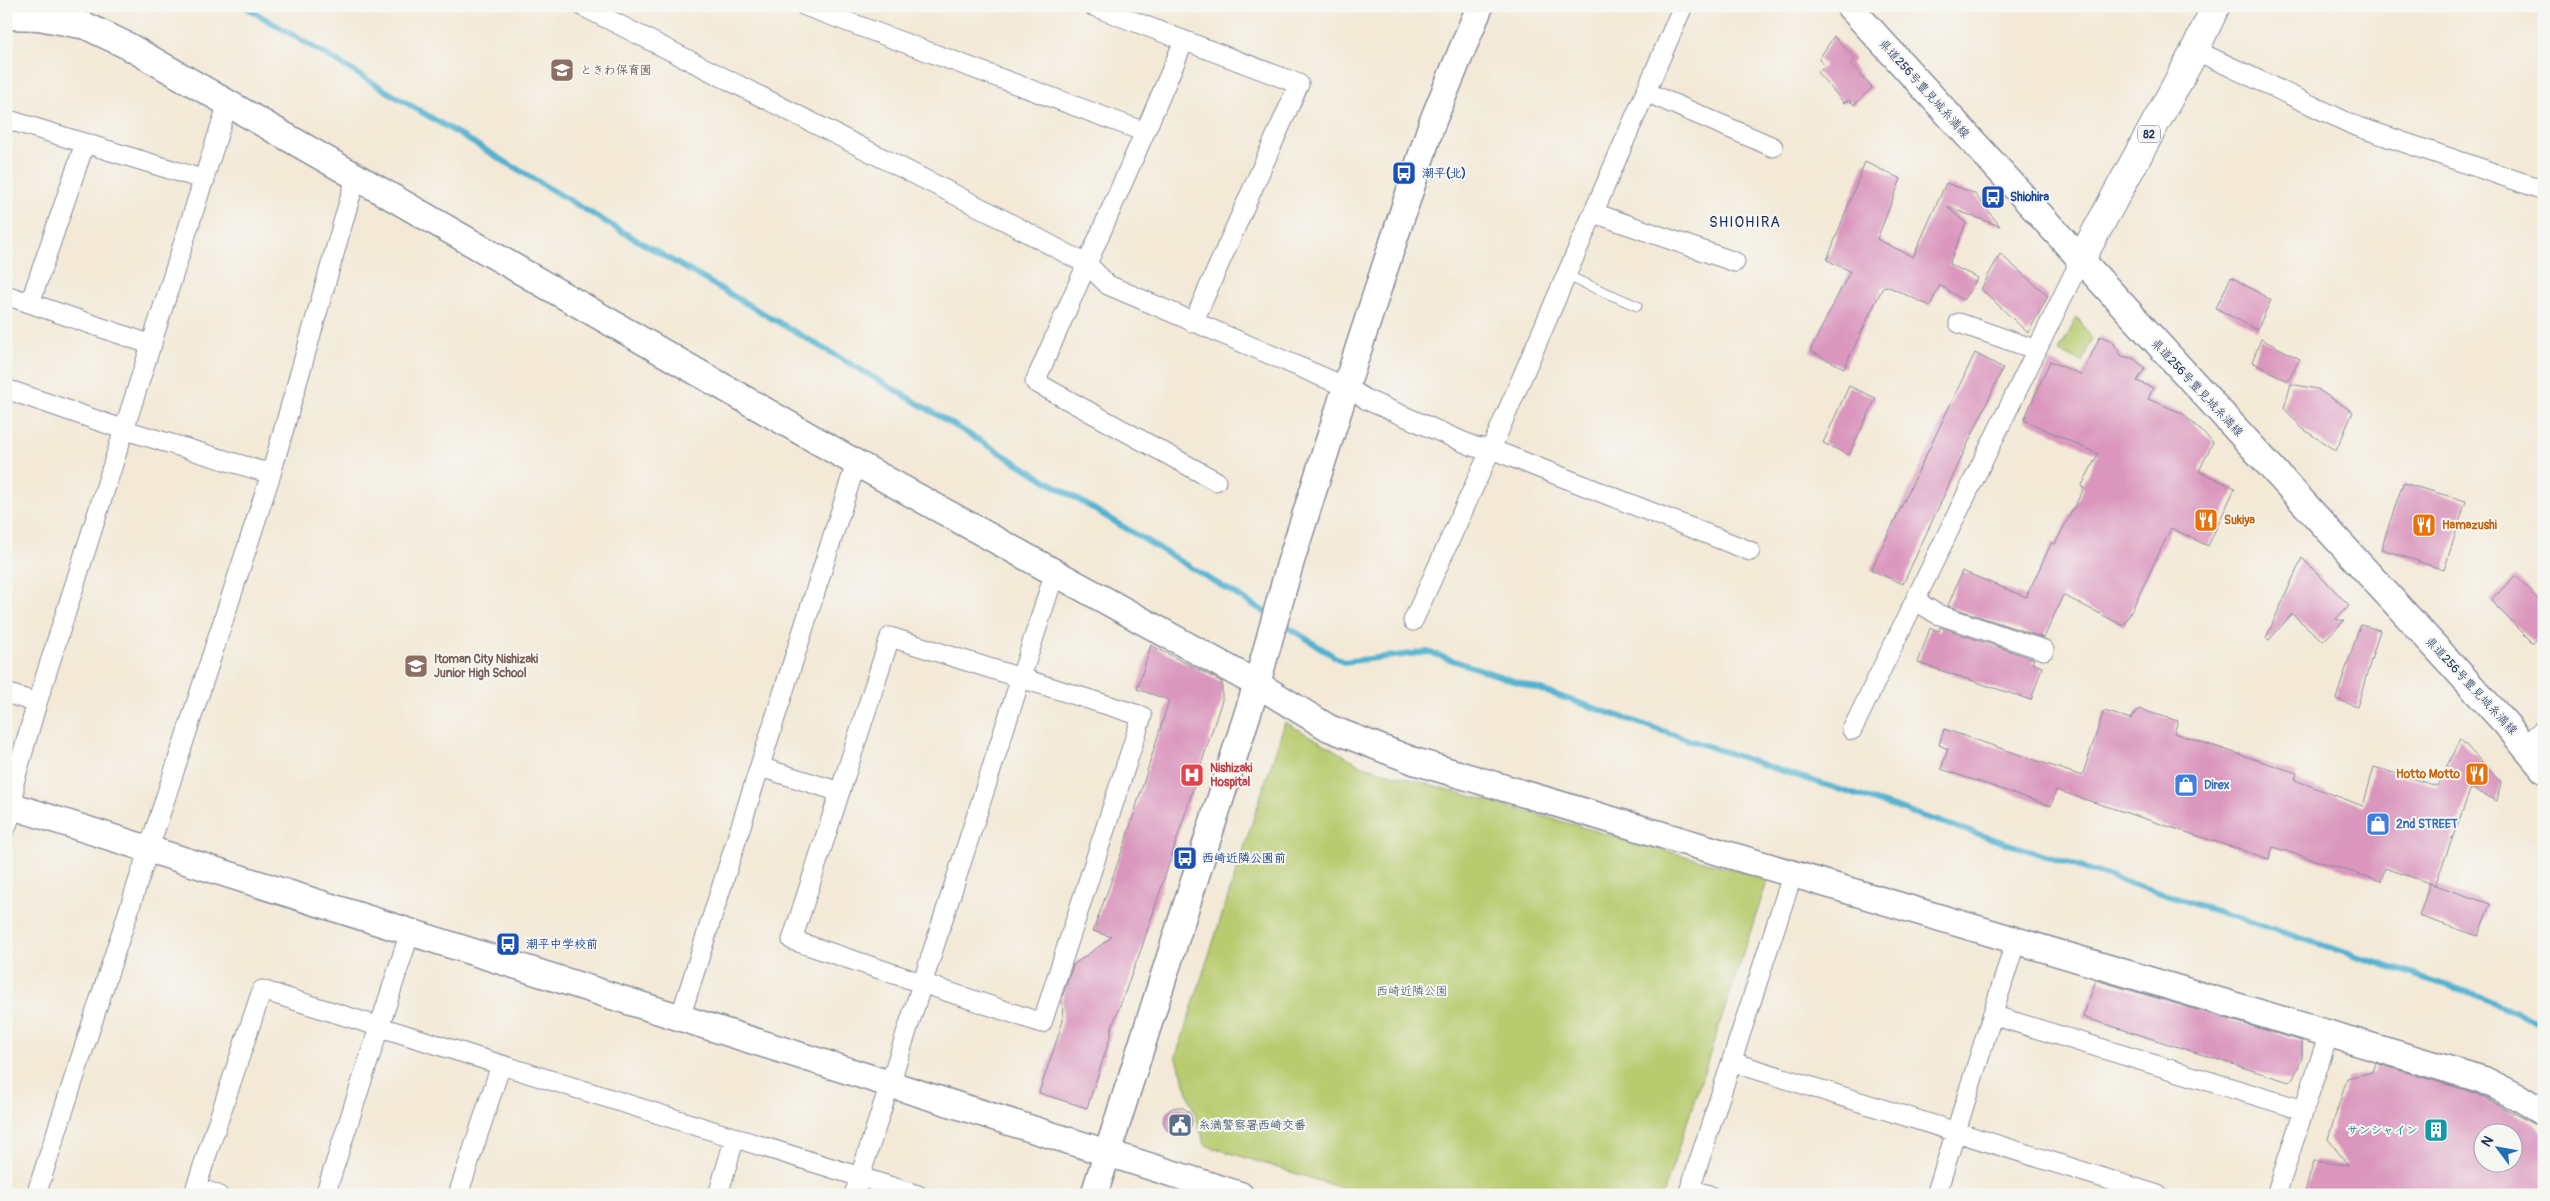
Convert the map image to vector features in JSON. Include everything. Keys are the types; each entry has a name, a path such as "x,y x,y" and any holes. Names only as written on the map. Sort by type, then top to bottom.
{"main road":[{"name":"82","path":"2080,261 2195,50 2216,6"}],"street":[{"path":"582,6 961,198 1088,265 1108,285 1346,387 1367,400 1475,447 1491,448 1750,551"},
{"path":"805,6 1145,132"},
{"path":"1093,6 1299,84 1193,323"},
{"path":"1094,1195 1256,684 1290,564 1346,387 1432,123 1480,6"},
{"path":"1413,621 1491,448 1683,6"},
{"name":"県道256号豊見城糸満線","path":"1849,6 2525,746 2544,770"},
{"path":"6,16 39,17 86,26 128,46 856,463 1256,684 1329,728 1414,761 2484,1080 2507,1090 2544,1113"},
{"path":"1184,41 1036,382 1216,481"},
{"path":"2195,50 2353,125 2544,190"},
{"path":"1646,92 1773,147"},
{"path":"228,103 37,703 14,783 9,812 149,849 1240,1195"},
{"path":"6,119 204,180"},
{"path":"30,303 85,143"},
{"path":"36,1195 271,474 356,177"},
{"path":"1594,213 1735,262"},
{"path":"1852,730 2080,261"},
{"path":"6,295 152,344"},
{"path":"1959,323 2037,350"},
{"path":"6,389 125,430 271,474"},
{"path":"680,1018 856,463"},
{"path":"854,1195 1055,572"},
{"path":"1916,601 1937,614 2044,650"},
{"path":"890,637 1020,679 1142,716 1042,1022 792,940 890,637"},
{"path":"6,693 37,703"},
{"path":"2525,746 2544,728"},
{"path":"760,767 840,792"},
{"path":"1709,1195 1689,1192 1793,873"},
{"path":"325,1195 410,932"},
{"path":"1936,1195 2016,940"},
{"path":"218,1195 196,1187 262,990 918,1195"},
{"path":"1992,1015 2303,1110"},
{"path":"2276,1195 2329,1033"},
{"path":"1732,1062 2158,1195"},
{"path":"458,1195 502,1065"},
{"path":"718,1195 735,1137"}],"lane":[{"path":"1565,275 1637,306"}],"green space":[{"path":"2077,317 2092,339 2082,362 2059,352"},
{"name":"西崎近隣公園","path":"1285,722 1363,766 1768,879 1663,1195 1364,1195 1205,1145 1176,1056"}],"building":[{"path":"1834,36 1855,59 1851,64 1872,88 1854,105 1849,100 1844,103 1817,72 1825,66 1819,59"},
{"path":"1865,162 1901,179 1877,239 1913,257 1946,183 1974,193 2000,226 1947,207 1966,223 1949,264 1978,278 1963,300 1940,285 1930,306 1887,286 1883,287 1844,368 1810,351 1850,271 1827,260"},
{"path":"2000,254 2048,296 2028,333 1981,289"},
{"path":"2231,277 2271,300 2257,330 2216,308"},
{"path":"2100,336 2112,341 2122,356 2134,359 2145,368 2137,381 2153,388 2148,399 2182,413 2213,442 2199,471 2235,488 2208,546 2171,528 2124,626 2063,595 2044,638 1948,606 1962,571 2026,597 2052,542 2055,544 2084,488 2081,487 2098,454 2024,420 2050,361 2082,375"},
{"path":"2261,339 2300,359 2288,381 2252,362"},
{"path":"1975,353 2003,368 1903,584 1871,570"},
{"path":"2291,384 2317,389 2353,412 2336,451 2303,429 2284,408"},
{"path":"1849,386 1876,398 1849,455 1823,443"},
{"name":"Hamazushi","path":"2403,483 2466,501 2444,570 2381,549"},
{"path":"2302,558 2349,605 2336,619 2344,621 2323,641 2292,614 2269,640 2266,638"},
{"path":"2516,576 2544,605 2544,632 2533,643 2490,600"},
{"path":"2360,625 2380,630 2357,707 2336,699"},
{"path":"1940,627 2034,659 2032,663 2042,667 2031,700 1918,663 1930,628 1939,631"},
{"path":"1151,645 1222,682 1222,700 1142,947 1110,1032 1112,1032 1087,1108 1039,1093 1063,1021 1062,998 1073,965 1112,937 1093,931 1125,843 1169,700 1137,689"},
{"path":"2139,709 2178,721 2174,733 2297,773 2295,780 2363,806 2374,767 2437,786 2460,739 2501,782 2497,801 2471,788 2435,885 2385,868 2381,881 2273,847 2269,859 2056,790 2051,806 1941,769 1948,749 1939,745 1944,729 2082,776 2104,711 2131,719"},
{"path":"2430,883 2490,904 2478,936 2419,916"},
{"path":"2096,980 2302,1041 2302,1058 2294,1077 2289,1082 2083,1017"},
{"name":"サンシャイン","path":"2376,1063 2478,1094 2538,1126 2544,1135 2544,1195 2304,1195 2314,1161 2348,1165 2328,1139 2347,1078 2373,1072"},
{"path":"1178,1107 1188,1111 1192,1121 1188,1131 1178,1135 1168,1131 1164,1121 1168,1111"}],"waterway":[{"path":"244,6 611,225 909,398 1270,615"},
{"path":"1280,622 1343,662 1428,652 1773,768 2474,994 2544,1024"}],"place":[{"name":"ときわ保育園","path":"562,70"},
{"name":"潮平(北)","path":"1404,173"},
{"name":"Shiohira","path":"1993,197"},
{"name":"Sukiya","path":"2206,520"},
{"name":"Hamazushi","path":"2424,525"},
{"name":"Itoman City Nishizaki Junior High School","path":"416,666"},
{"name":"Hotto Motto","path":"2477,774"},
{"name":"Nishizaki Hospital","path":"1192,775"},
{"name":"Direx","path":"2186,785"},
{"name":"2nd STREET","path":"2378,824"},
{"name":"西崎近隣公園前","path":"1185,858"},
{"name":"潮平中学校前","path":"508,944"},
{"name":"糸満警察署西崎交番","path":"1180,1125"},
{"name":"サンシャイン","path":"2436,1130"}],"district":[{"name":"SHIOHIRA","path":"1745,222"}]}
